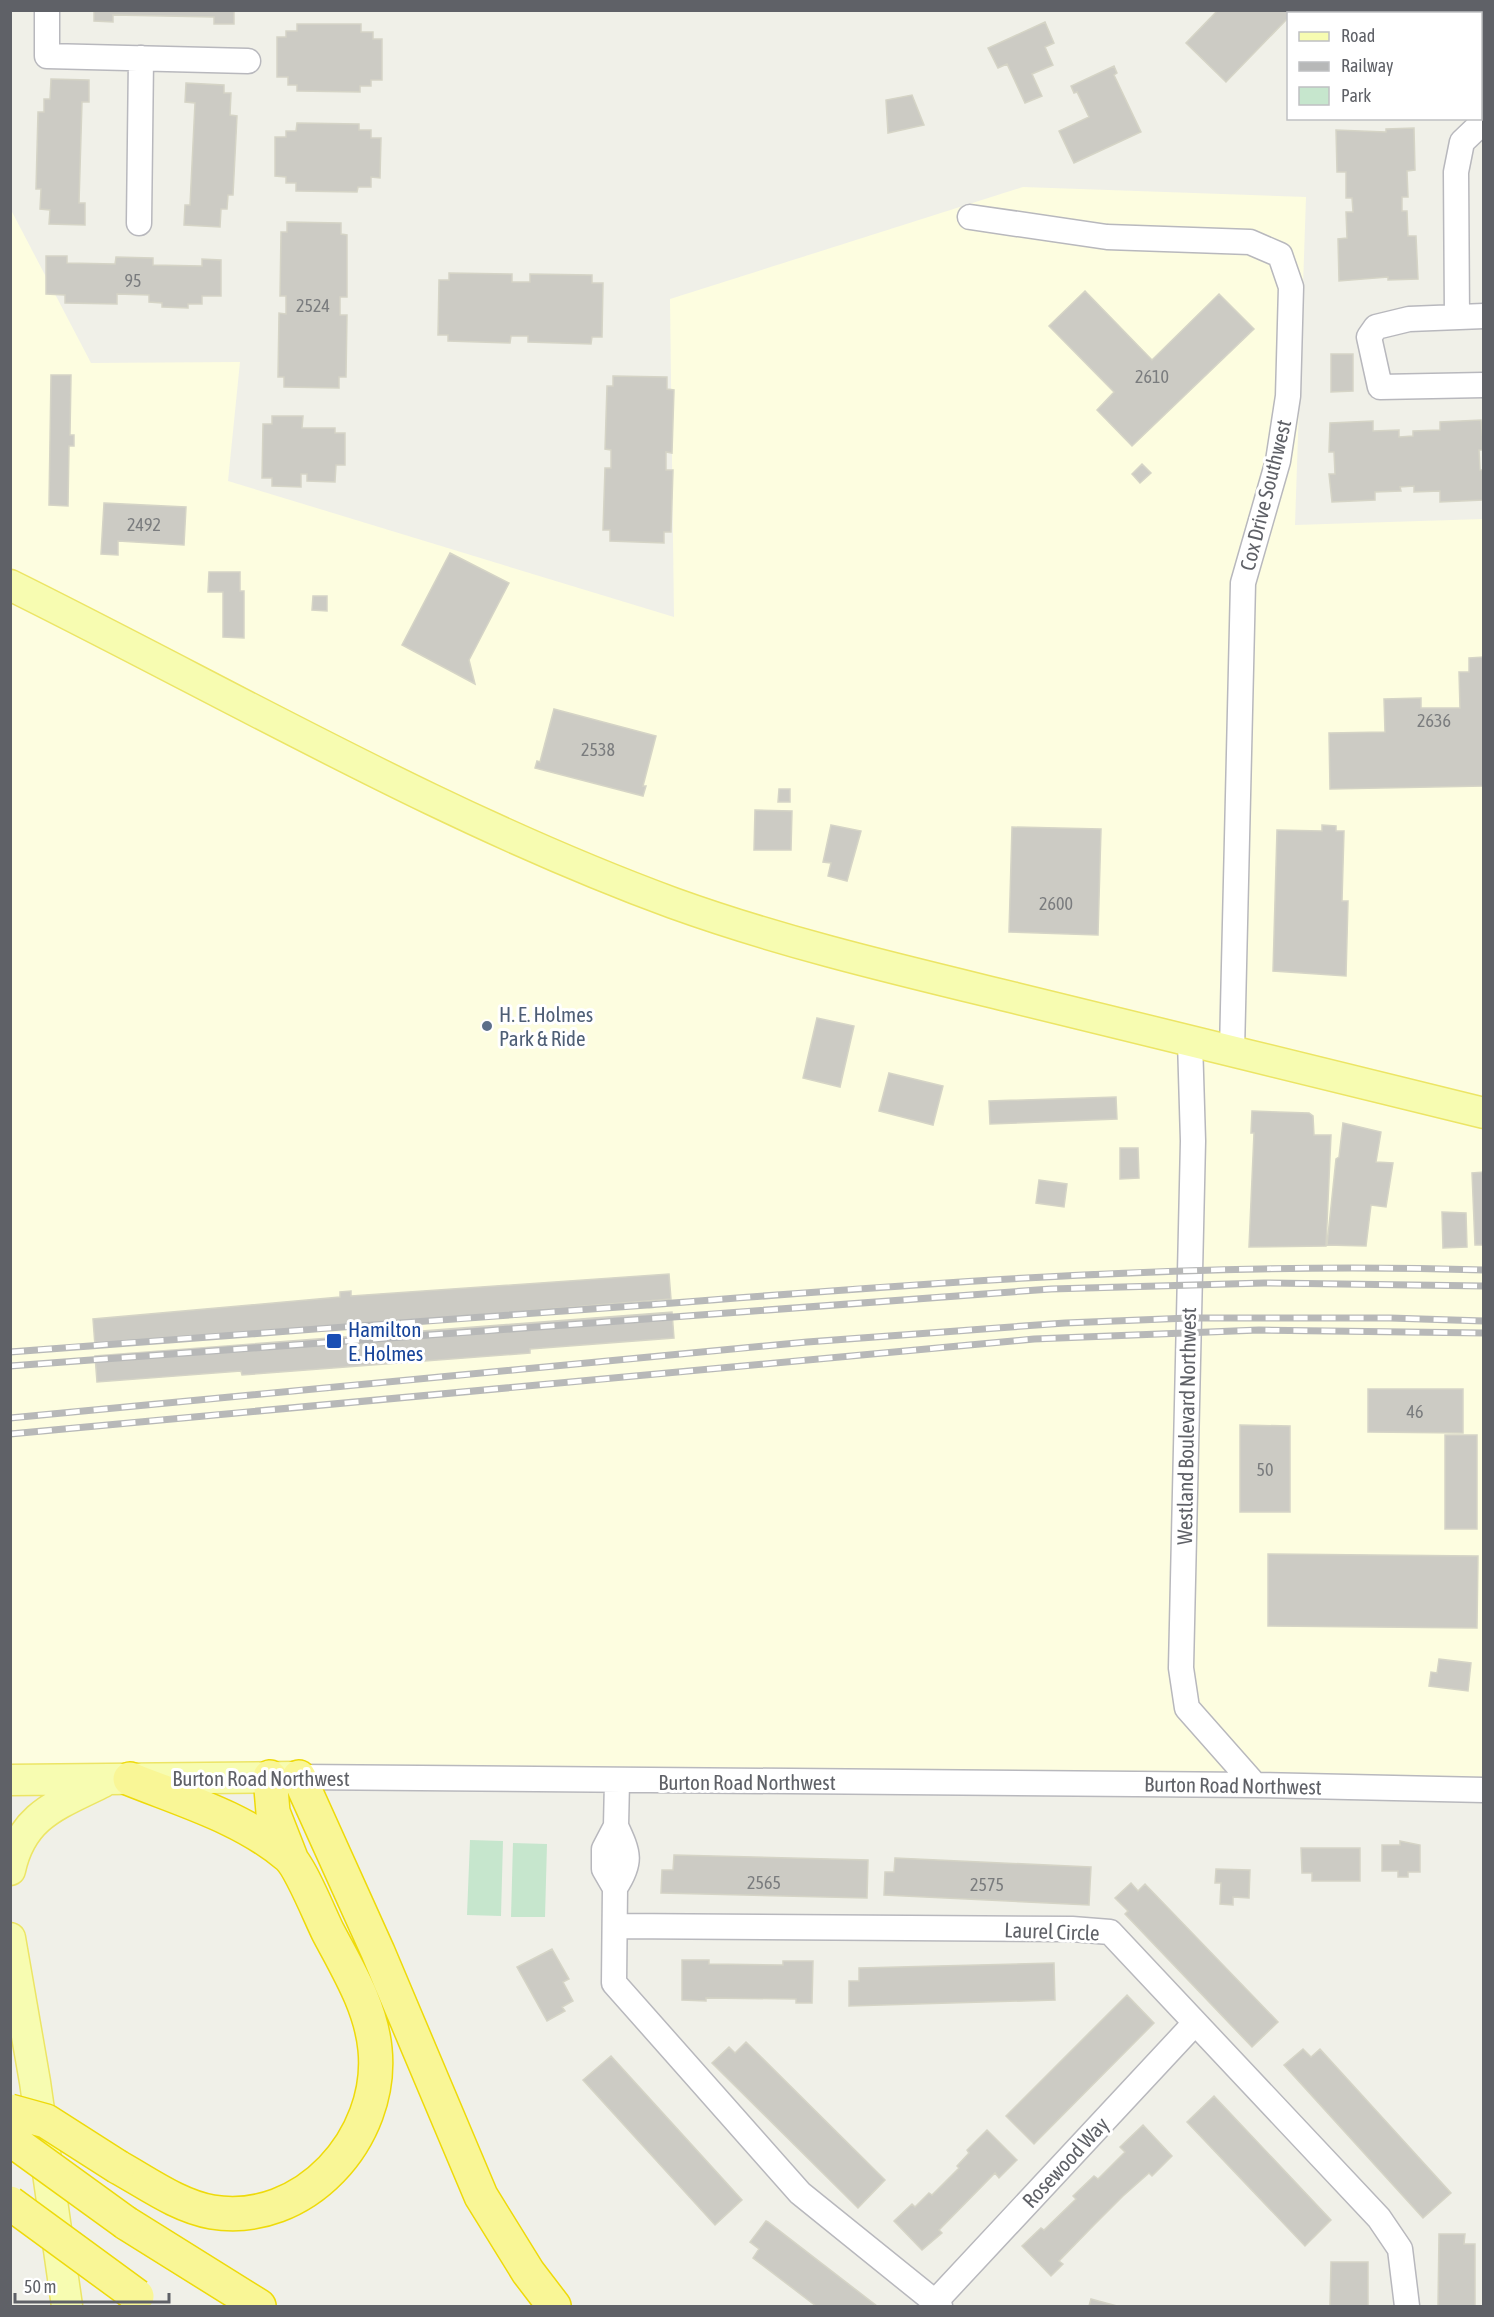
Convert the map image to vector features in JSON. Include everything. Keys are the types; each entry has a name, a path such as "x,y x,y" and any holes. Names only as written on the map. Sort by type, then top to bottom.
{"highway":[{"path":"10,2111 46,2121 118,2167 184,2204 225,2213 266,2207 298,2195 327,2175 349,2150 371,2101 375,2050 371,2025 362,1998 291,1858 273,1812 284,1777"},
{"path":"284,1777 378,1952 481,2196 528,2271 554,2307"},
{"path":"120,1779 243,1824 291,1858"},
{"path":"10,2139 126,2223 259,2307"},
{"path":"10,2203 147,2303"}],"main road":[{"path":"10,585 427,800 592,872 676,904 838,954 1484,1113"},
{"name":"Burton Road Northwest","path":"10,1780 284,1777"},
{"path":"10,1870 15,1850 24,1832 43,1812 120,1779"},
{"path":"10,1938 36,2082 67,2307"}],"street":[{"path":"47,10 47,56 248,62"},
{"path":"139,223 141,58"},
{"path":"1457,317 1456,172 1462,142 1484,121"},
{"name":"Cox Drive Southwest","path":"970,218 1107,237 1250,242 1280,255 1291,287 1288,396 1278,460 1243,583 1232,1051"},
{"path":"1484,316 1409,319 1376,327 1369,337 1380,387 1484,385"},
{"name":"Westland Boulevard Northwest","path":"1190,1041 1193,1142 1181,1668 1187,1708 1255,1785"},
{"name":"Burton Road Northwest","path":"284,1777 1255,1785 1484,1790"},
{"path":"617,1781 616,1827 627,1851 627,1870 615,1888 614,1983 800,2193 938,2304"},
{"name":"Laurel Circle","path":"615,1926 1072,1929 1110,1932 1379,2218 1400,2249 1407,2307"},
{"name":"Rosewood Way","path":"938,2304 1195,2023"}],"shaded area":[{"path":"1023,187 1306,197 1295,525 1483,519 1483,1785 11,1767 10,208 91,363 240,362 228,481 674,617 670,299"}],"green space":[{"path":"470,1840 503,1841 501,1916 467,1915"},
{"path":"513,1843 547,1844 545,1917 511,1917"}],"building":[{"path":"94,10 234,10 234,24 214,24 214,17 113,15 113,22 94,21"},
{"path":"1218,10 1295,10 1287,12 1287,19 1226,82 1186,43"},
{"path":"1374,10 1433,10 1432,12 1376,12"},
{"path":"1045,22 1054,43 1045,47 1053,65 1032,74 1042,96 1025,103 1007,64 998,68 988,48"},
{"path":"297,24 361,24 361,32 373,32 373,39 382,39 382,80 371,80 371,86 360,86 360,92 297,91 297,85 288,85 288,77 277,77 277,37 286,37 286,31 297,31"},
{"path":"1114,66 1117,73 1114,75 1141,132 1074,163 1059,131 1089,117 1077,92 1074,93 1071,86"},
{"path":"51,79 89,80 89,102 82,102 79,203 85,203 85,225 49,224 50,210 40,209 41,189 36,189 38,112 44,112 44,99 50,99"},
{"path":"186,83 224,85 224,93 231,93 230,115 237,116 233,195 228,195 227,209 221,209 220,227 184,225 185,205 190,205 195,103 185,102"},
{"path":"912,95 924,125 888,133 886,100"},
{"path":"297,123 359,124 359,130 371,130 371,138 381,138 380,178 371,177 371,187 358,187 357,192 296,191 296,183 286,183 286,177 275,176 275,137 286,137 286,131 296,131"},
{"path":"1414,128 1415,170 1407,171 1408,197 1402,197 1402,211 1407,211 1408,236 1416,236 1418,279 1388,280 1388,277 1339,281 1338,239 1347,238 1346,212 1353,212 1352,198 1346,198 1346,172 1337,172 1336,130 1386,132 1386,129"},
{"path":"287,222 341,223 341,234 347,235 347,297 340,297 340,315 347,315 346,377 339,377 339,388 284,387 284,377 278,377 279,313 286,314 286,296 280,296 281,232 287,232"},
{"path":"46,256 67,256 67,263 115,264 116,257 153,258 153,265 202,266 202,259 221,260 221,296 202,296 202,304 188,304 188,308 162,307 162,303 149,302 149,295 117,294 117,304 65,303 65,295 46,294"},
{"path":"449,273 512,274 512,282 530,282 530,274 592,275 592,283 603,283 602,337 592,337 591,344 528,342 528,336 511,336 510,343 448,341 448,335 438,335 439,280 449,280"},
{"path":"1085,291 1152,360 1219,294 1254,329 1132,446 1097,410 1114,392 1049,326"},
{"path":"1331,354 1353,354 1353,391 1331,392"},
{"path":"51,375 71,375 70,435 74,435 74,446 69,446 68,506 49,505"},
{"path":"613,376 667,377 667,389 674,390 672,453 666,452 666,470 673,470 671,532 664,532 664,543 610,541 610,530 603,530 605,468 611,468 611,450 605,449 607,386 613,386"},
{"path":"272,416 303,416 302,428 335,428 335,433 345,433 345,465 336,465 335,482 307,481 307,474 301,474 301,487 272,486 272,478 262,478 263,424 272,424"},
{"path":"1481,420 1484,450 1479,450 1480,470 1484,470 1483,500 1440,502 1440,491 1414,492 1414,486 1400,487 1401,491 1375,492 1375,500 1332,502 1329,474 1335,474 1334,452 1329,452 1330,423 1373,421 1373,431 1399,430 1399,437 1413,436 1413,431 1440,430 1440,422"},
{"path":"1142,464 1151,473 1140,483 1132,474"},
{"path":"104,503 186,507 184,545 118,541 118,555 101,554"},
{"path":"450,553 509,583 469,660 475,684 402,645"},
{"path":"209,572 240,572 240,591 244,591 244,638 223,637 223,592 208,592"},
{"path":"313,596 327,596 327,611 312,610"},
{"path":"1484,657 1484,786 1330,789 1329,733 1385,732 1384,699 1421,698 1421,708 1460,708 1459,672 1469,672 1469,658"},
{"path":"554,709 656,736 643,786 646,786 643,796 535,768 537,761 540,762"},
{"path":"779,789 790,789 790,802 778,802"},
{"path":"755,810 792,811 791,850 754,850"},
{"path":"831,825 861,831 847,881 828,876 831,863 823,862"},
{"path":"1322,825 1336,826 1336,831 1344,831 1342,901 1348,901 1346,976 1273,971 1277,830 1322,831"},
{"path":"1012,827 1101,829 1098,935 1009,932"},
{"path":"817,1018 854,1026 840,1087 803,1078"},
{"path":"889,1073 943,1086 933,1125 879,1111"},
{"path":"1116,1097 1117,1119 990,1124 989,1101"},
{"path":"1252,1111 1309,1113 1313,1116 1314,1135 1331,1135 1326,1246 1249,1247 1254,1133 1251,1133"},
{"path":"1343,1123 1381,1132 1376,1162 1393,1163 1386,1207 1371,1205 1366,1246 1327,1245 1336,1159 1339,1157"},
{"path":"1120,1148 1138,1148 1139,1178 1120,1179"},
{"path":"1484,1172 1484,1245 1475,1245 1472,1173"},
{"path":"1039,1180 1067,1184 1064,1207 1036,1203"},
{"path":"1442,1212 1466,1213 1467,1247 1443,1248"},
{"path":"669,1274 671,1299 95,1346 93,1319 340,1297 340,1292 351,1291 351,1296"},
{"path":"672,1312 674,1338 530,1349 530,1353 242,1375 241,1371 97,1382 95,1356"},
{"path":"1368,1389 1463,1389 1463,1433 1368,1432"},
{"path":"1240,1425 1290,1426 1290,1512 1240,1512"},
{"path":"1445,1435 1477,1435 1477,1529 1445,1529"},
{"path":"1268,1554 1478,1556 1477,1628 1268,1626"},
{"path":"1439,1659 1471,1663 1468,1691 1429,1686 1431,1672 1437,1673"},
{"path":"1400,1841 1420,1845 1420,1872 1408,1872 1408,1877 1398,1877 1398,1871 1382,1871 1382,1845 1400,1845"},
{"path":"1301,1848 1360,1848 1360,1881 1312,1881 1312,1873 1302,1873"},
{"path":"674,1855 868,1860 867,1898 661,1893 662,1870 673,1870"},
{"path":"895,1858 1091,1867 1089,1905 884,1895 885,1872 894,1872"},
{"path":"1216,1869 1250,1870 1249,1898 1233,1897 1233,1905 1220,1904 1221,1883 1215,1883"},
{"path":"1131,1883 1138,1891 1145,1884 1278,2022 1252,2047 1125,1914 1128,1911 1115,1898"},
{"path":"552,1949 569,1979 563,1982 573,2001 562,2007 565,2011 547,2021 517,1967"},
{"path":"682,1960 709,1960 709,1964 783,1965 783,1961 813,1961 812,2003 796,2003 796,1999 682,2000"},
{"path":"1054,1963 1055,2000 849,2006 849,1981 859,1981 859,1968"},
{"path":"1127,1995 1154,2023 1034,2144 1006,2116"},
{"path":"746,2042 885,2180 858,2208 712,2063 729,2047 735,2053"},
{"path":"1303,2049 1311,2057 1320,2049 1451,2193 1423,2218 1284,2065"},
{"path":"611,2056 742,2200 715,2225 583,2080"},
{"path":"1214,2096 1331,2220 1305,2246 1187,2122"},
{"path":"1143,2125 1172,2156 1152,2176 1149,2173 1123,2196 1059,2261 1063,2264 1051,2276 1022,2246 1041,2228 1044,2230 1076,2199 1073,2196 1094,2176 1098,2179 1125,2152 1120,2147"},
{"path":"987,2130 1017,2160 999,2178 995,2173 939,2230 942,2233 922,2250 894,2221 912,2204 915,2207 929,2193 932,2195 959,2168 957,2166 969,2153 967,2150"},
{"path":"766,2221 877,2306 816,2306 753,2258 759,2249 750,2242"},
{"path":"1439,2234 1465,2234 1464,2244 1475,2244 1475,2306 1438,2306"},
{"path":"1331,2262 1368,2262 1368,2306 1330,2306"},
{"path":"1091,2299 1117,2306 1089,2306"}],"railway":[{"path":"10,1352 857,1289 1065,1276 1273,1269 1484,1270"},
{"path":"10,1366 1051,1289 1264,1283 1484,1286"},
{"path":"10,1418 807,1342 1065,1323 1189,1318 1390,1318 1484,1321"},
{"path":"10,1434 1034,1339 1259,1330 1484,1333"}],"place":[{"name":"H. E. Holmes Park & Ride","path":"487,1026"},
{"name":"Hamilton E. Holmes","path":"334,1341"}]}
